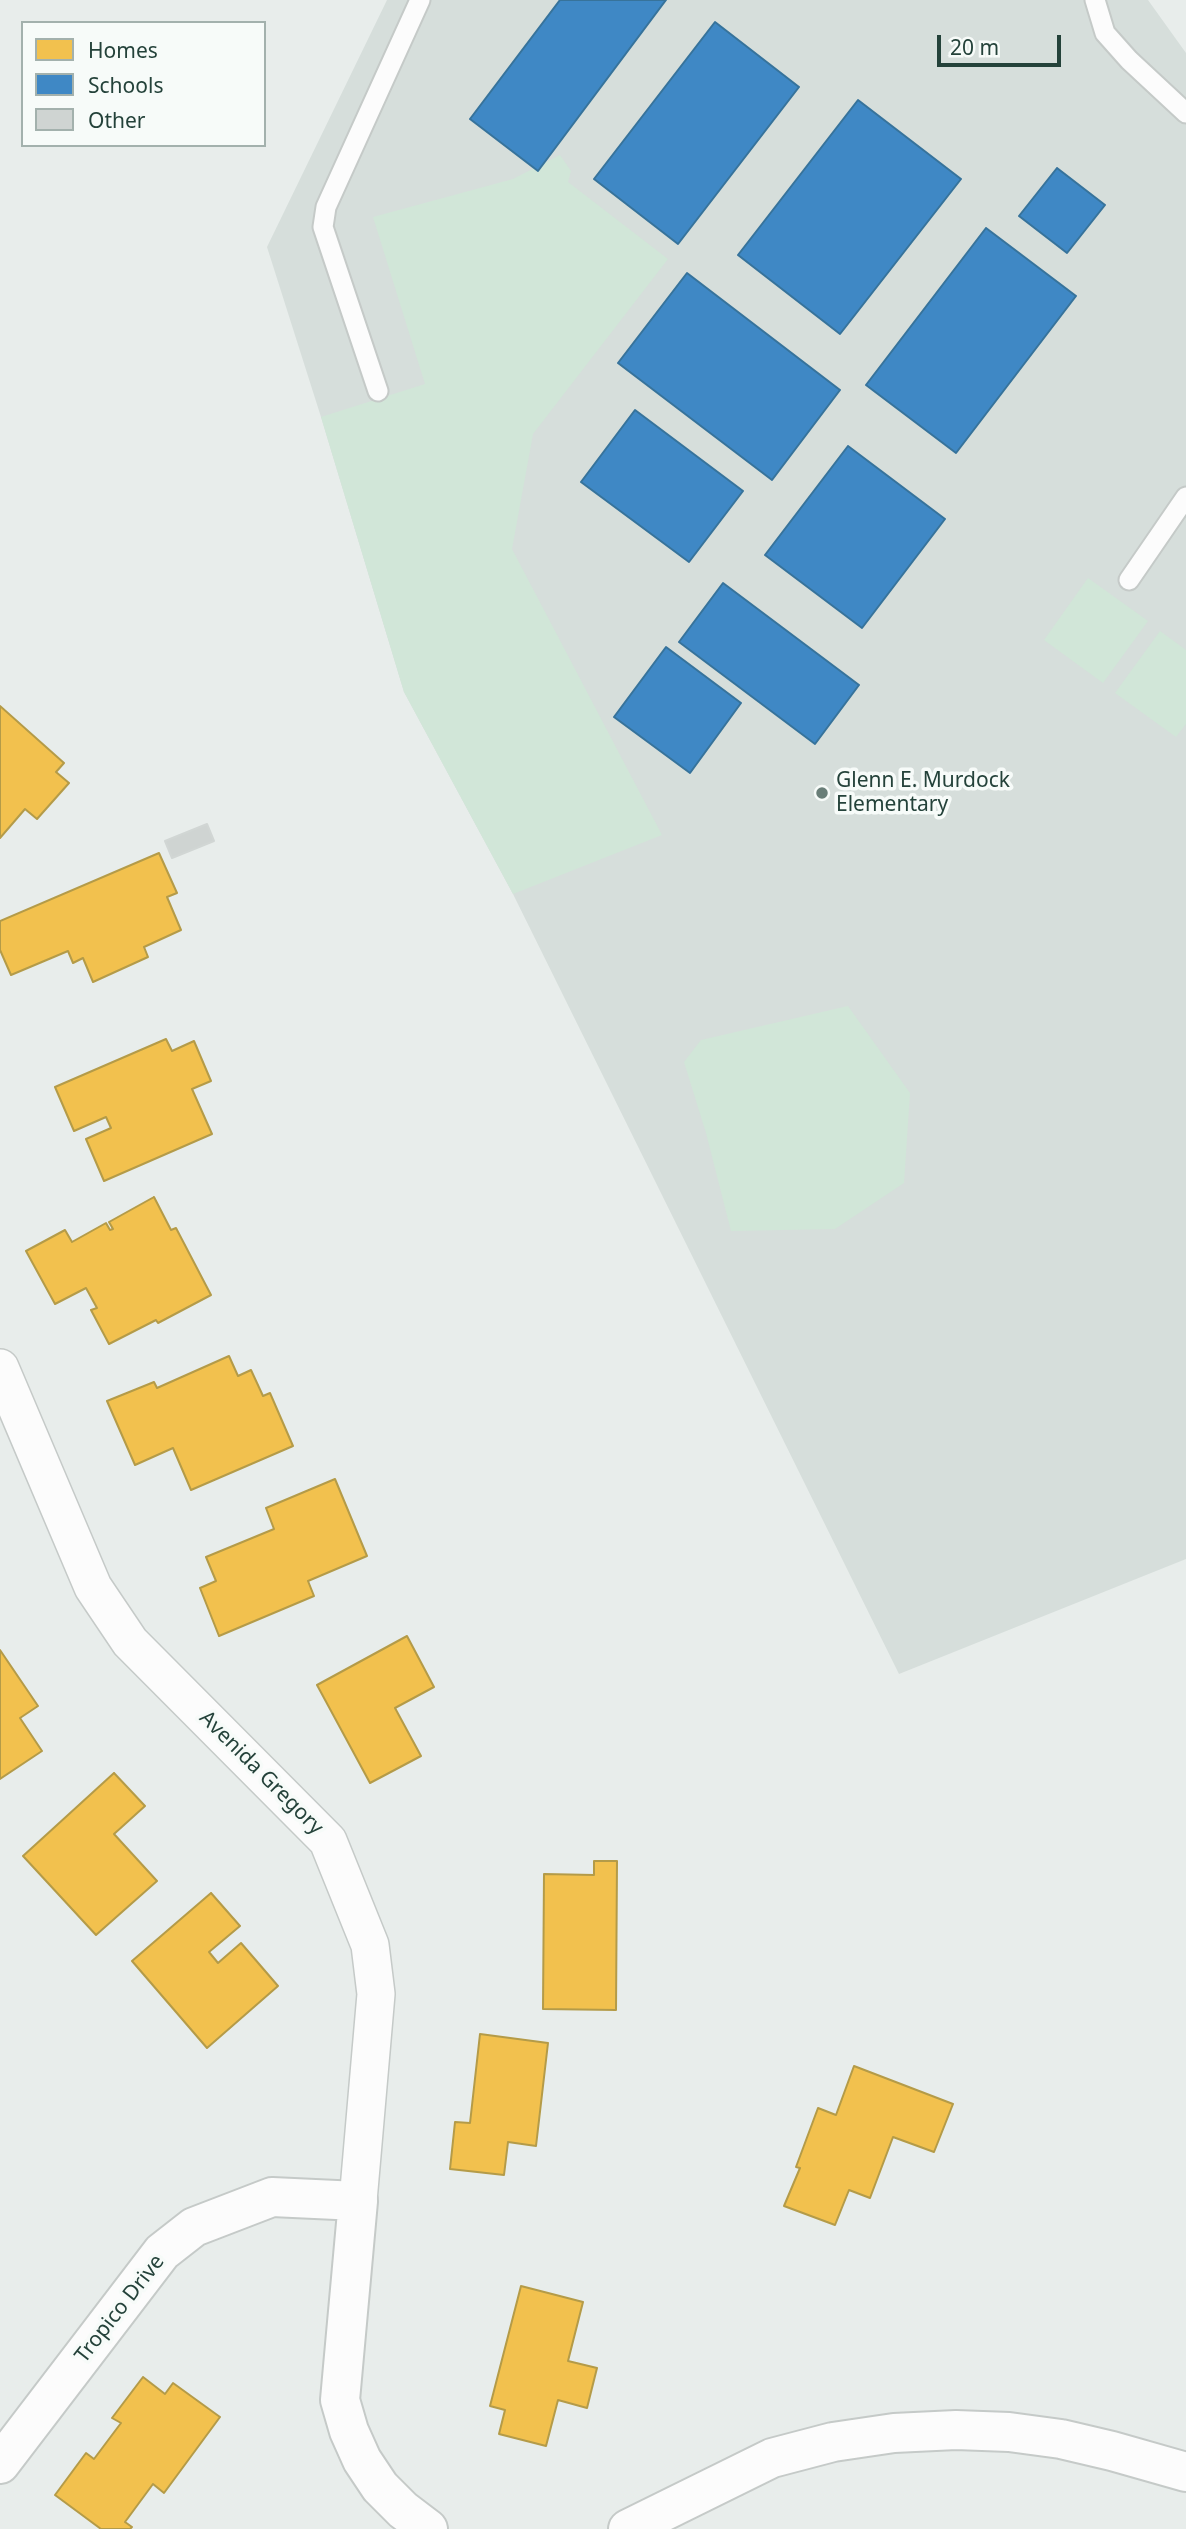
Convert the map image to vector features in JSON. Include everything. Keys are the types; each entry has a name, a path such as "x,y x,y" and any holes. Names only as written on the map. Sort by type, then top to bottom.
{"street":[{"name":"Avenida Gregory","path":"0,1368 93,1587 130,1643 328,1841 370,1945 376,1994 340,2400 349,2431 362,2460 380,2487 402,2510 428,2529"},
{"name":"Tropico Drive","path":"0,2464 162,2252 194,2227 272,2197 358,2201"},
{"path":"628,2529 772,2458 833,2442 894,2433 956,2430 1009,2432 1112,2451 1186,2472"}],"lane":[{"path":"378,391 323,227 326,207 420,0"},
{"path":"1095,0 1105,33 1129,60 1186,113"},
{"path":"1129,580 1186,497"}],"shaded area":[{"name":"Glenn E. Murdock Elementary","path":"387,0 1148,0 1186,53 1186,1559 899,1674 513,894 404,692 267,247"}],"green space":[{"path":"560,155 571,171 568,182 668,259 533,434 512,549 662,835 513,894 404,692 321,417 425,384 373,217 513,179"},
{"path":"1088,578 1148,621 1103,683 1044,640"},
{"path":"1160,631 1186,650 1186,724 1176,737 1115,693"},
{"path":"848,1006 910,1093 904,1183 835,1229 731,1231 706,1133 684,1062 701,1040"}],"building: Homes":[{"path":"0,706 64,763 56,772 69,783 37,819 25,809 0,838"},
{"path":"159,853 177,893 167,897 181,930 144,947 148,957 93,982 83,958 73,963 68,951 11,975 0,950 0,921"},
{"path":"166,1039 172,1051 194,1041 211,1081 192,1089 212,1134 104,1181 86,1139 111,1128 106,1117 74,1131 55,1087"},
{"path":"154,1197 171,1230 176,1228 211,1295 158,1323 156,1320 109,1344 91,1310 97,1308 86,1288 55,1304 26,1251 65,1230 72,1242 106,1223 110,1230 113,1229 109,1222"},
{"path":"229,1356 238,1376 251,1370 263,1396 270,1393 293,1446 191,1490 173,1448 135,1465 107,1401 154,1382 157,1388"},
{"path":"335,1479 367,1556 308,1581 314,1596 219,1636 200,1588 216,1581 206,1557 274,1529 266,1508"},
{"path":"407,1636 434,1687 395,1708 421,1756 370,1783 317,1685"},
{"path":"0,1650 38,1706 20,1718 42,1751 0,1779"},
{"path":"114,1773 145,1806 114,1834 157,1881 96,1935 23,1856"},
{"path":"594,1861 617,1861 616,2010 543,2009 544,1874 594,1875"},
{"path":"211,1893 240,1926 209,1952 218,1963 241,1943 278,1986 207,2048 132,1961"},
{"path":"480,2034 548,2043 536,2146 508,2142 504,2175 450,2169 455,2122 470,2123"},
{"path":"854,2066 953,2104 934,2152 893,2137 870,2198 849,2190 835,2225 784,2206 800,2168 796,2167 818,2108 836,2115"},
{"path":"521,2286 583,2302 568,2361 597,2368 587,2408 558,2400 546,2446 499,2434 505,2410 490,2406"},
{"path":"143,2377 165,2394 173,2383 220,2417 164,2493 153,2484 125,2522 132,2527 130,2529 101,2529 55,2495 86,2453 94,2459 121,2423 112,2418"}],"building: Schools":[{"path":"560,0 666,0 538,171 470,119"},
{"path":"715,22 799,87 678,244 594,179"},
{"path":"858,100 961,179 840,334 738,255"},
{"path":"1057,168 1105,205 1067,253 1019,216"},
{"path":"986,228 1076,296 956,453 866,385"},
{"path":"687,273 840,390 772,480 618,363"},
{"path":"635,410 743,491 689,562 581,482"},
{"path":"848,446 945,519 862,628 765,555"},
{"path":"723,583 859,685 815,744 679,642"},
{"path":"666,647 741,703 690,773 614,717"}],"building: Other":[{"path":"207,824 214,841 172,858 165,841"}],"place":[{"name":"Glenn E. Murdock Elementary","path":"822,793"}]}
